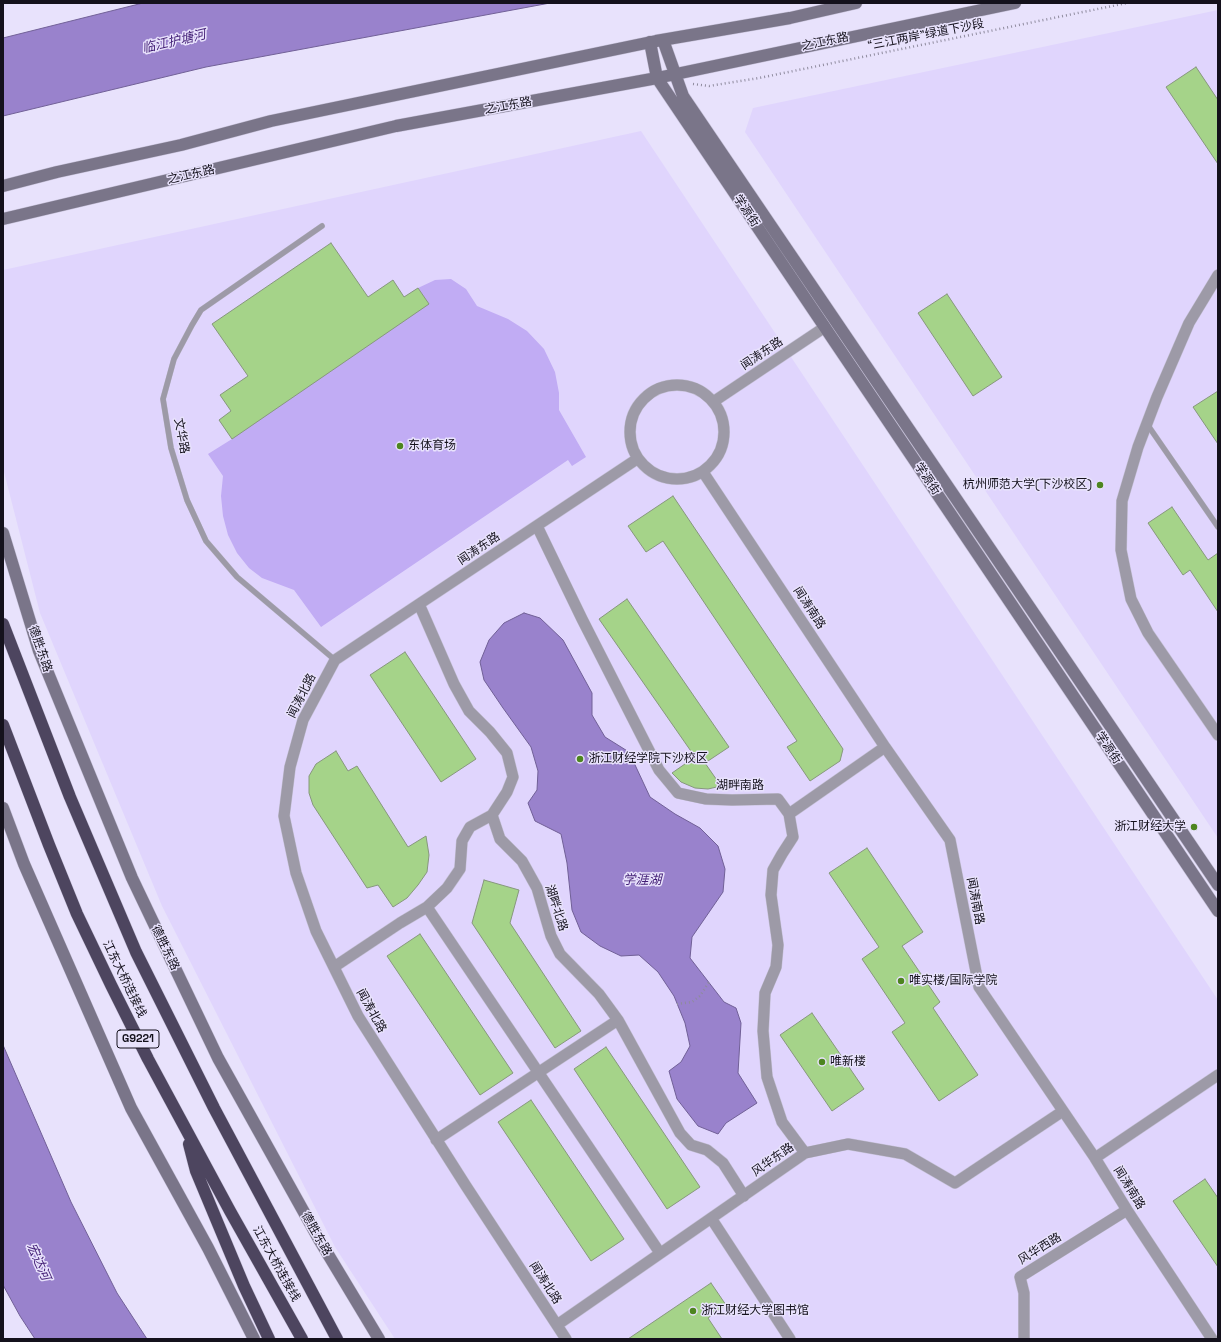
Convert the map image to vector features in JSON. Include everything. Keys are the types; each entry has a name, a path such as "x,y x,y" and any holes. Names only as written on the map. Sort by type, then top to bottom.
{"highway":[{"name":"江东大桥连接线","path":"3,624 70,797 136,952 214,1108 337,1339"},
{"name":"江东大桥连接线","path":"3,725 77,914 111,985 148,1059 302,1339"},
{"path":"184,1125 196,1171 244,1286 269,1339"},
{"name":"江东大桥连接线","path":"296,1260 346,1339"}],"main road":[{"path":"3,186 57,172 181,145 271,121 650,42 790,18 856,3"},
{"name":"之江东路","path":"3,219 396,126 657,78 676,78 1015,3"},
{"path":"664,40 682,96 1218,885"},
{"name":"学源街","path":"650,42 657,78 1218,911"},
{"name":"德胜东路","path":"3,533 39,651 132,878 218,1058 320,1242 380,1339"},
{"path":"3,808 24,864 131,1108 208,1248 254,1339"}],"street":[{"path":"1218,275 1189,323 1146,424 1122,501 1121,550 1131,599 1148,633 1218,735"},
{"name":"闻涛东路","path":"712,402 825,327"},
{"path":"670,385 686,386 700,392 712,402 721,415 724,431 722,447 715,461 703,472 690,478 675,480 660,477 647,470 637,459 631,444 629,428 633,413 642,400 655,390 670,385"},
{"name":"闻涛东路","path":"335,660 637,459"},
{"name":"闻涛南路","path":"703,472 885,747 950,840 979,987 1095,1158 1127,1210 1212,1339"},
{"name":"湖畔南路","path":"537,526 582,619 659,770 678,793 706,799 778,799 789,814 793,837 773,870 771,895 778,945 776,967 765,992 763,1031 767,1077 782,1122 805,1153"},
{"path":"334,967 427,907 447,888 460,869 462,841 470,827 492,815 507,792 514,777 507,752 469,711 454,684 419,604"},
{"name":"闻涛北路","path":"335,660 302,720 290,767 284,816 296,873 316,931 358,1016 436,1140 566,1339"},
{"path":"789,814 885,747"},
{"name":"湖畔北路","path":"492,815 500,839 522,861 538,888 551,936 560,954 599,994 618,1020 680,1133 691,1145 707,1150 723,1164 744,1196"},
{"path":"427,907 660,1253"},
{"path":"436,1140 618,1020"},
{"path":"1095,1158 1218,1075"},
{"name":"风华东路","path":"557,1325 805,1153 848,1144 905,1154 955,1183 1063,1111"},
{"name":"风华西路","path":"1024,1339 1024,1293 1020,1277 1127,1210"},
{"path":"711,1218 790,1339"}],"lane":[{"name":"文华路","path":"322,226 201,310 174,359 163,399 171,448 187,500 206,541 237,577 335,660"},
{"path":"1146,424 1218,527"}],"path":[{"name":"“三江两岸”绿道下沙段","path":"676,78 709,86 759,78 1127,3"},
{"path":"677,1004 692,1002 700,996 709,982"}],"shaded area":[{"name":"杭州师范大学(下沙校区)","path":"1218,10 1218,838 745,132 753,108"},
{"name":"浙江财经学院下沙校区","path":"641,131 1218,1000 1218,1339 395,1339 335,1247 162,906 40,613 3,468 3,270"},
{"name":"东体育场","path":"451,279 466,289 477,306 508,319 527,331 544,349 555,372 559,393 559,410 586,457 572,466 568,460 321,627 294,590 262,578 249,568 237,553 228,535 223,516 221,496 223,476 208,454 232,439 219,420 418,288 435,280"}],"water":[{"name":"临江护塘河","path":"143,3 550,3 206,67 3,116 3,38"},
{"name":"学涯湖","path":"524,613 540,618 563,640 592,693 592,715 605,737 629,752 650,797 675,814 700,828 718,846 725,869 723,892 692,937 690,958 724,1002 736,1008 741,1023 738,1073 757,1103 726,1123 718,1134 698,1126 677,1099 669,1071 681,1062 690,1046 685,1023 674,996 658,972 639,955 621,956 600,946 581,932 572,910 567,863 561,834 535,821 528,803 537,790 538,771 531,747 484,680 480,662 489,640 504,623"},
{"name":"宏达河","path":"3,1045 71,1202 117,1293 147,1339 35,1339 3,1285"}],"building":[{"path":"1196,67 1218,100 1218,164 1166,87"},
{"path":"331,243 368,297 393,280 404,297 418,288 429,304 232,439 219,420 231,411 220,395 248,376 212,324"},
{"path":"947,294 1002,377 973,396 918,313"},
{"path":"1218,391 1218,444 1193,407"},
{"path":"673,496 843,749 840,761 810,781 787,747 797,741 663,541 646,552 628,526"},
{"path":"1172,507 1208,560 1218,553 1218,612 1190,570 1183,575 1148,523"},
{"path":"627,599 729,747 705,763 721,786 708,789 695,788 681,782 672,773 695,757 599,619"},
{"path":"405,652 476,759 441,782 370,675"},
{"path":"336,751 348,771 357,766 408,847 426,836 429,855 427,872 407,898 393,907 378,885 367,888 313,805 309,793 309,776 316,764"},
{"name":"唯实楼/国际学院","path":"867,848 923,932 902,946 940,1002 933,1008 978,1075 939,1101 892,1032 905,1023 862,959 879,947 829,873"},
{"path":"484,880 519,890 510,923 581,1031 555,1048 472,923"},
{"path":"420,934 513,1073 480,1095 387,956"},
{"name":"唯新楼","path":"812,1013 864,1089 832,1111 780,1035"},
{"path":"606,1047 700,1187 667,1209 574,1069"},
{"path":"531,1100 624,1239 591,1261 498,1122"},
{"path":"1205,1179 1218,1198 1218,1267 1173,1201"},
{"name":"浙江财经大学图书馆","path":"711,1283 726,1305 708,1318 722,1339 628,1339"}],"place":[{"name":"东体育场","path":"400,446"},
{"name":"杭州师范大学(下沙校区)","path":"1100,485"},
{"name":"浙江财经学院下沙校区","path":"580,759"},
{"name":"浙江财经大学","path":"1194,827"},
{"name":"唯实楼/国际学院","path":"901,981"},
{"name":"唯新楼","path":"822,1062"},
{"name":"浙江财经大学图书馆","path":"693,1311"}]}
